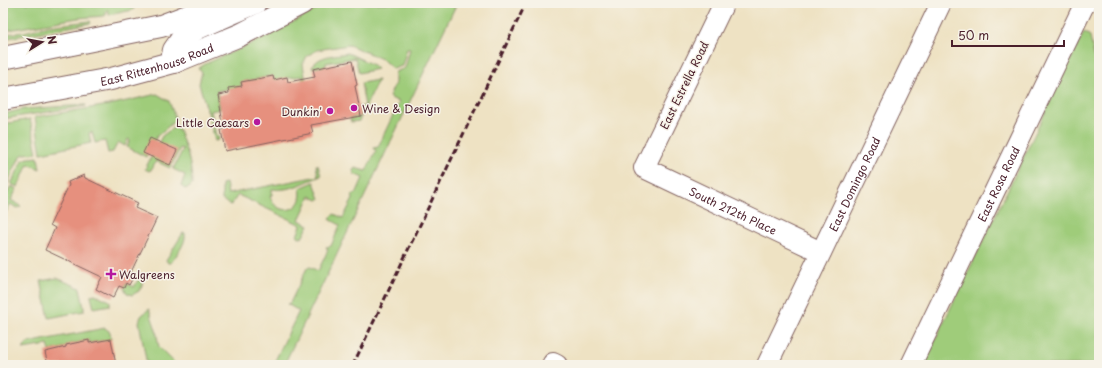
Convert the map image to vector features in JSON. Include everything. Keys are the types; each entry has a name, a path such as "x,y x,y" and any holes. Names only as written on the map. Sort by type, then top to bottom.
{"main road":[{"path":"3,58 161,26 198,12 216,3"},
{"path":"174,62 174,50 183,37 198,28 255,3"},
{"name":"East Rittenhouse Road","path":"3,99 111,79 174,62 240,35 302,3"}],"street":[{"name":"East Estrella Road","path":"644,168 724,3"},
{"name":"East Domingo Road","path":"767,365 941,3"},
{"name":"East Rosa Road","path":"911,365 1085,3"},
{"name":"South 212th Place","path":"644,168 821,252"}],"green space":[{"path":"3,3 136,3 133,10 109,15 108,10 104,16 78,18 3,31"},
{"path":"328,3 457,3 284,365 273,365 299,311 287,304 290,303 307,268 310,267 318,271 328,250 326,247 331,246 340,225 330,218 334,214 343,218 353,199 352,195 356,194 363,178 354,174 353,170 355,168 366,171 376,151 374,148 378,147 399,102 389,97 395,83 395,72 405,68 410,49 407,49 402,66 393,69 382,59 349,45 317,50 307,56 303,64 308,96 306,97 302,76 274,80 273,76 241,82 242,86 217,91 220,109 211,111 216,136 218,136 219,140 215,141 199,84 202,72 198,69 205,64 264,38"},
{"path":"90,21 91,23 3,39 3,35 6,34 24,32 48,26"},
{"path":"1084,32 1090,36 1099,83 1099,365 923,365"},
{"path":"348,53 373,65 377,69 359,73 355,58 326,63 326,66 312,68 318,60 322,58"},
{"path":"378,80 359,121 351,122 350,118 361,116 359,107 365,106 361,83"},
{"path":"157,94 169,101 176,120 157,136 146,157 127,147 130,140 128,139 125,146 118,142 113,152 108,153 105,141 95,143 92,132 89,133 91,143 41,153 35,117 109,105"},
{"path":"86,105 3,119 3,114 24,109"},
{"path":"30,119 37,153 24,154 20,157 3,192 3,124"},
{"path":"177,125 188,154 192,176 192,185 185,189 181,186 185,175 173,169 183,149 180,148 170,168 156,161 151,170 149,171 145,169 162,136"},
{"path":"38,157 40,169 28,164 18,187 11,184 23,160"},
{"path":"316,165 318,165 321,176 291,188 278,190 272,189 272,195 270,196 273,203 278,207 290,209 295,207 299,202 301,196 300,188 314,182 320,199 318,200 310,196 299,220 309,225 302,238 297,236 301,225 238,195 231,205 222,200 222,184 226,183 228,194 318,176"},
{"path":"11,186 17,189 11,200 21,206 18,208 10,204 3,218 3,201"},
{"path":"183,233 185,233 185,237 183,245 171,263 168,263 166,260"},
{"path":"140,277 142,277 142,285 139,291 132,295 127,293 124,288 126,283 134,287"},
{"path":"57,278 80,288 84,311 49,318 41,281"},
{"path":"95,294 110,301 110,305 94,308 91,295"},
{"path":"149,309 156,330 159,347 177,365 147,365 139,322 141,316"},
{"path":"105,328 110,332 111,339 89,343 89,340 66,345 66,347 50,351 48,345 23,349 27,343"}],"building":[{"path":"352,61 361,116 311,125 313,133 225,151 221,130 224,129 218,95 229,93 228,88 242,86 241,82 273,76 274,80 287,77 288,82 315,77 313,69"},
{"path":"150,138 177,150 170,165 143,153"},
{"path":"84,175 85,178 138,203 135,208 157,218 131,272 135,274 129,285 126,283 124,288 119,286 113,298 96,289 102,277 45,250 55,228 50,225 69,185 68,182"},
{"path":"111,339 116,365 48,365 45,352 66,347 66,345 89,340 89,343"}],"railway":[{"path":"353,365 526,3"}],"place":[{"name":"Wine & Design","path":"354,108"},
{"name":"Dunkin'","path":"330,111"},
{"name":"Little Caesars","path":"257,122"},
{"name":"Walgreens","path":"111,274"}]}
